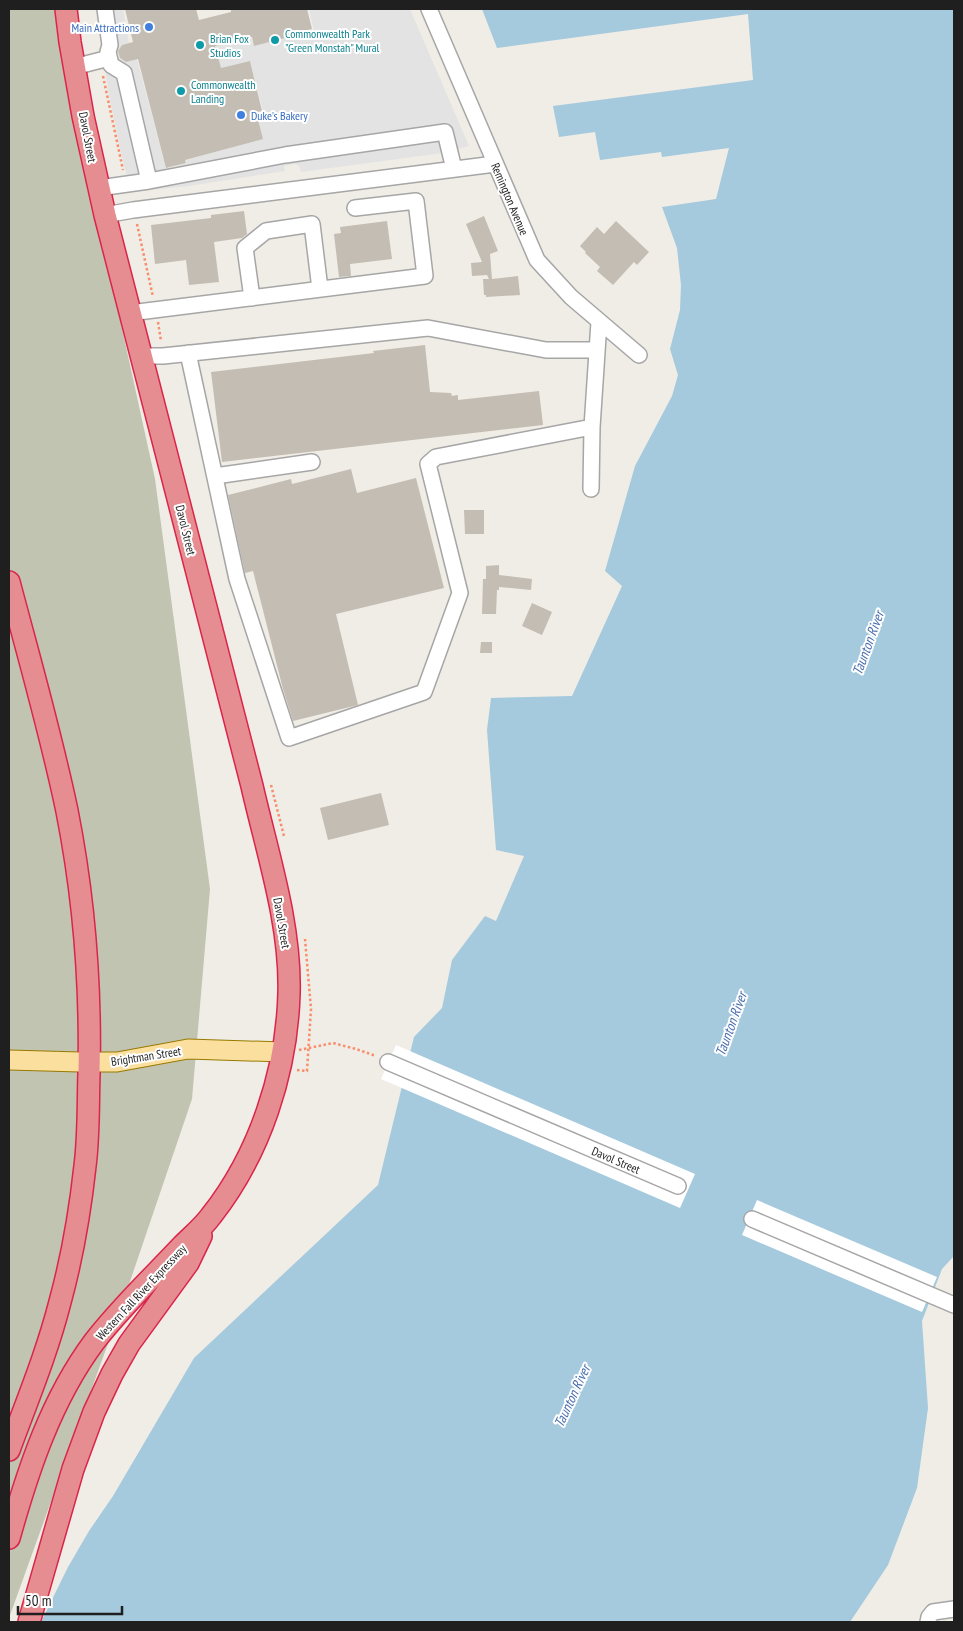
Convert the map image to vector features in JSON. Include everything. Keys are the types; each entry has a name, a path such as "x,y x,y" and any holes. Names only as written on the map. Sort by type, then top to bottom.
{"highway":[{"name":"Davol Street","path":"66,9 74,67 105,216 252,786 277,894 285,936 289,973 287,1024 283,1052"},
{"path":"9,582 56,764 76,863 87,955 90,1062 85,1166 79,1212 68,1267 52,1333 9,1450"},
{"name":"Western Fall River Expressway","path":"9,1538 40,1443 54,1409 73,1374 94,1342 211,1216 234,1182 254,1145 274,1094 283,1052"},
{"path":"29,1622 73,1469 94,1412 129,1344 188,1263 211,1216"}],"main road":[{"name":"Brightman Street","path":"9,1060 117,1062 188,1049 283,1052"}],"street":[{"path":"105,9 110,45 105,59"},
{"name":"Remington Avenue","path":"429,9 537,260 571,297 639,355"},
{"path":"74,67 105,59"},
{"path":"105,59 110,65 124,73 149,181"},
{"path":"99,188 149,181 276,156 445,132 454,169"},
{"path":"105,216 133,210 495,164"},
{"path":"130,313 425,276 416,201 355,208"},
{"path":"252,298 245,248 266,231 312,224 320,289"},
{"path":"591,490 592,427 599,322"},
{"path":"142,356 428,328 546,350 597,350"},
{"path":"188,353 237,579 289,738 424,692 460,593 428,464 436,457 592,427"},
{"path":"215,476 312,462"},
{"name":"Davol Street","path":"388,1062 678,1186"},
{"path":"752,1219 954,1306"},
{"path":"928,1622 933,1612 954,1609"}],"path":[{"path":"105,59 126,184"},
{"path":"133,210 157,310"},
{"path":"283,1052 332,1043 356,1048 388,1062"}],"shaded area":[{"path":"9,9 56,9 57,32 155,479 210,889 192,1099 123,1302 9,1618"},
{"path":"97,9 123,9 129,43 122,45 118,51 120,58 126,62 137,59 166,169 187,163 186,160 263,139 256,113 263,111 250,61 221,68 206,48 251,38 254,46 314,31 309,9 410,9 469,146 443,153 301,172 299,166 295,164 284,166 285,171 189,186 131,192 108,90"}],"water":[{"name":"Taunton River","path":"482,9 954,9 954,1256 942,1269 922,1321 928,1408 917,1488 888,1565 850,1622 41,1622 68,1567 89,1531 113,1496 194,1358 378,1185 414,1037 442,1008 452,960 485,916 496,921 524,856 496,850 487,730 491,698 572,696 622,586 605,571 635,466 672,396 678,375 670,349 680,310 681,285 677,248 662,207 716,199 729,148 662,157 661,152 600,160 595,132 559,137 553,106 753,80 748,14 497,48"}],"pier":[{"path":"396,1045 695,1174 680,1208 381,1079"},
{"path":"757,1200 937,1277 922,1312 742,1235"}],"building":[{"name":"Commonwealth Landing","path":"125,9 196,9 199,20 231,12 231,9 307,9 312,29 296,33 297,35 254,46 252,37 215,46 221,68 250,61 262,111 256,112 263,139 185,160 186,163 166,168 138,59 126,62 120,58 118,51 122,45 133,42"},
{"path":"244,211 247,234 242,238 214,242 219,282 189,285 186,260 155,264 151,225 211,218 211,215"},
{"path":"484,216 498,251 490,254 492,279 518,276 520,295 486,297 484,295 483,279 489,279 487,275 472,276 471,263 482,262 466,224"},
{"path":"387,221 392,259 350,264 351,276 339,277 334,234 341,233 340,227"},
{"path":"616,221 649,252 637,265 634,262 613,285 597,271 600,267 580,246 597,227 604,234"},
{"path":"425,345 430,392 451,393 452,396 458,395 458,400 539,391 543,425 222,462 211,372 374,353 373,351"},
{"path":"351,469 357,493 416,478 444,588 336,614 358,705 293,721 253,571 245,573 228,495 291,479 292,484"},
{"path":"464,510 484,510 484,534 465,534"},
{"path":"499,565 499,575 532,579 531,590 499,587 499,590 497,590 496,614 482,614 483,579 486,579 486,566"},
{"path":"532,603 552,612 542,635 522,626"},
{"path":"481,642 492,642 492,653 480,653"},
{"path":"381,793 389,825 328,840 320,808"}],"place":[{"name":"Main Attractions","path":"149,27"},
{"name":"Commonwealth Park \"Green Monstah\" Mural","path":"275,40"},
{"name":"Brian Fox Studios","path":"200,45"},
{"name":"Commonwealth Landing","path":"181,91"},
{"name":"Duke's Bakery","path":"241,115"}]}
